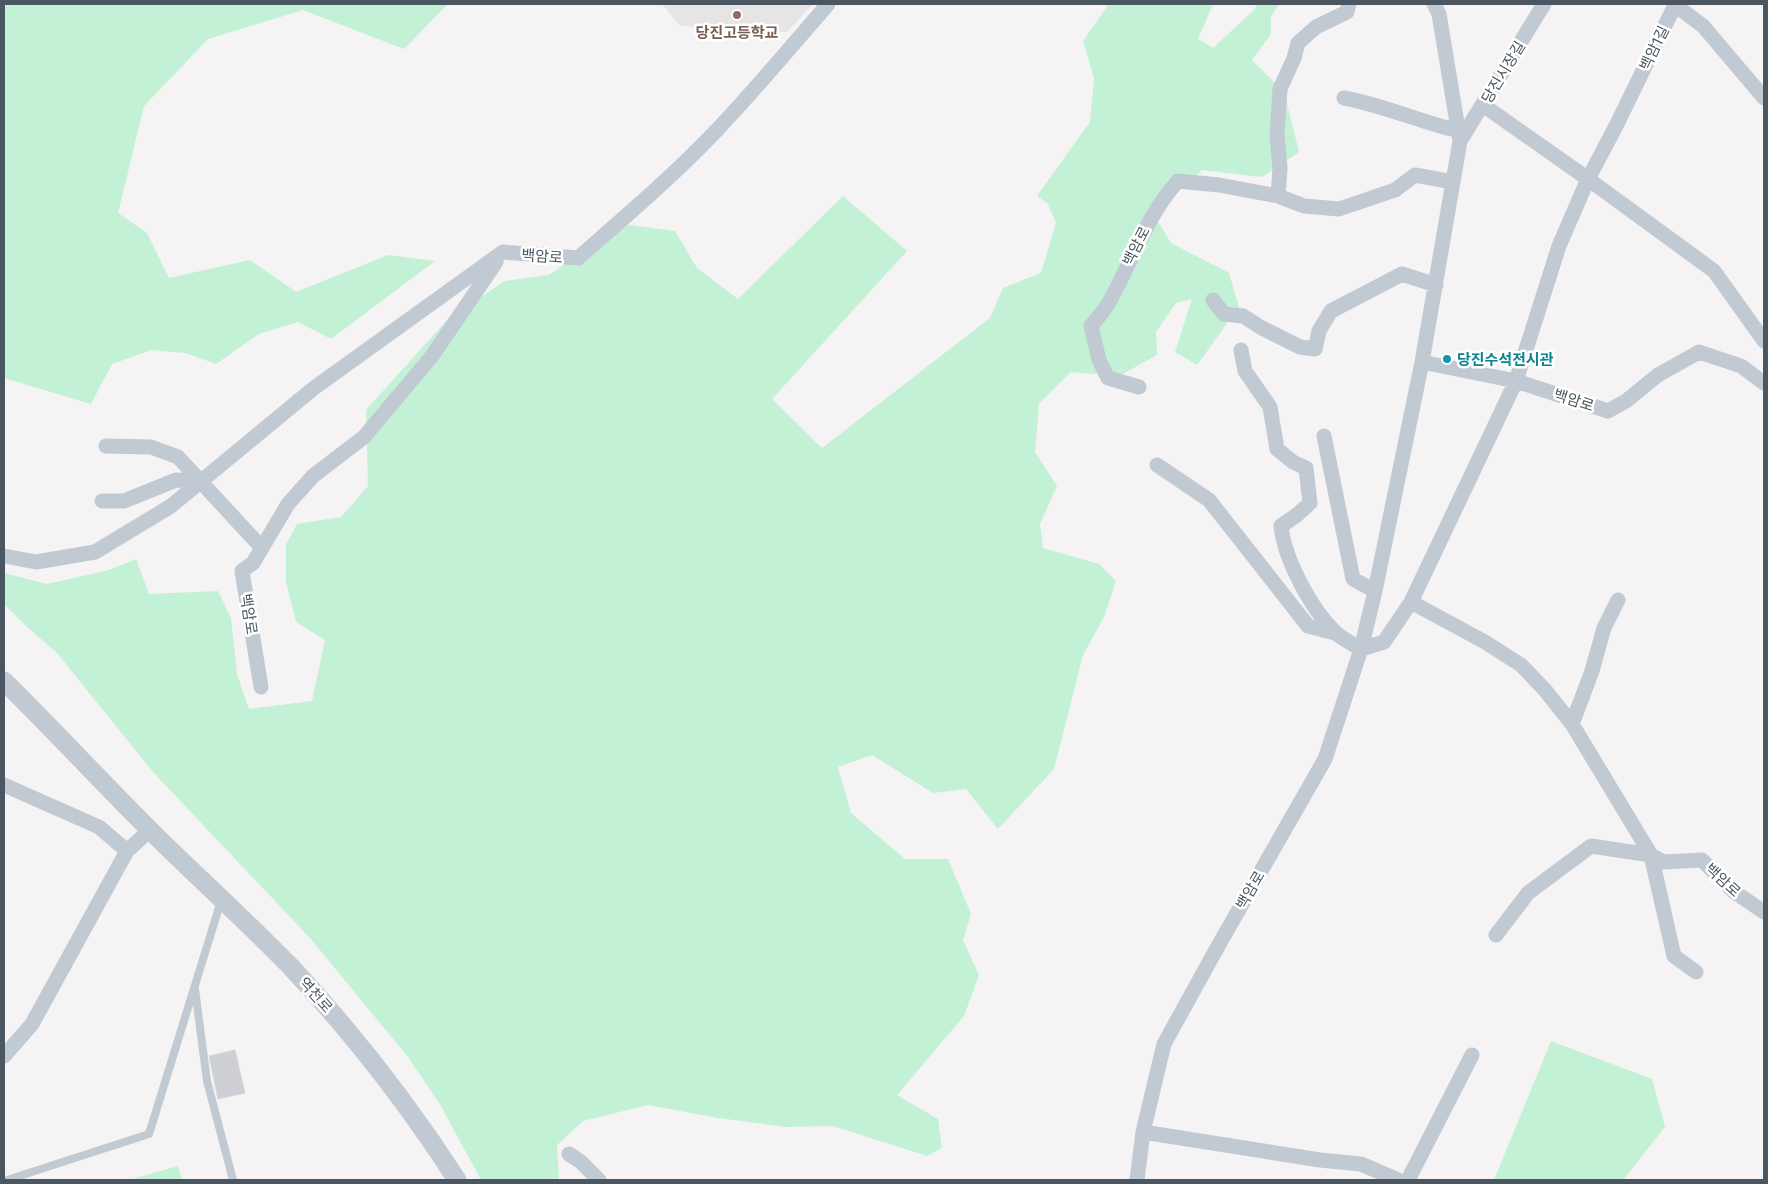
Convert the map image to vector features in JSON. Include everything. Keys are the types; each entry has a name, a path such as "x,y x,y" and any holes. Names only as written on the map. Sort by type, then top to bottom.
{"street":[{"name":"백암로","path":"260,687 242,571 253,563 288,504 313,476 364,437 432,356 503,252 578,258 656,190 714,132 760,83 828,4"},
{"path":"1278,196 1280,168 1277,134 1280,89 1294,58 1298,43 1316,28 1347,12 1349,4"},
{"name":"당진시장길","path":"1460,136 1483,105 1544,4"},
{"name":"백암1길","path":"1411,602 1516,381 1559,246 1588,179 1675,4 1703,26 1764,98"},
{"name":"백암로","path":"1137,1180 1143,1132 1164,1044 1325,759 1361,649 1375,591 1422,362 1454,182 1460,136 1437,5"},
{"path":"1344,98 1366,102 1460,136"},
{"path":"1483,105 1714,270 1764,341"},
{"name":"백암로","path":"1139,387 1108,378 1099,360 1092,326 1107,305 1144,230 1166,195 1178,181 1219,185 1278,196 1304,206 1339,209 1395,190 1415,175 1454,182"},
{"path":"4,556 36,562 95,552 171,506 314,388 503,252"},
{"path":"1213,300 1224,314 1243,316 1300,347 1315,349 1319,331 1331,311 1402,274 1436,285"},
{"path":"1241,350 1245,371 1270,408 1277,449 1293,462 1306,468 1310,503 1281,526 1282,539 1307,598 1336,633 1361,649 1384,642 1411,602 1485,642 1521,665 1545,690 1572,724 1651,855 1674,956 1696,972"},
{"name":"백암로","path":"1422,362 1516,381 1608,410 1626,401 1658,374 1699,352 1741,366 1764,383"},
{"path":"1324,436 1353,579 1375,591"},
{"path":"106,446 151,447 178,457 262,548"},
{"path":"1157,465 1209,500 1308,626 1336,633"},
{"path":"102,501 124,501 176,480 200,481"},
{"path":"1572,724 1592,671 1604,628 1618,600"},
{"name":"역천로","path":"4,681 150,830 290,966 334,1016 418,1121 457,1180"},
{"path":"4,785 99,826 127,851"},
{"path":"4,1056 32,1024 127,851 150,830"},
{"name":"백암로","path":"1496,935 1528,893 1591,846 1651,855 1664,862 1702,860 1732,891 1764,912"},
{"path":"1408,1180 1472,1055"},
{"path":"1143,1132 1320,1160 1361,1164 1398,1180"},
{"path":"569,1154 581,1162 599,1180"}],"lane":[{"path":"7,1180 149,1134 194,984 222,899"},
{"path":"194,984 207,1081 233,1180"}],"shaded area":[{"name":"당진고등학교","path":"662,4 813,4 787,32 680,26"}],"green space":[{"path":"4,4 448,4 404,49 303,10 208,39 144,106 118,213 147,233 169,278 250,260 296,292 388,255 435,261 331,339 298,322 259,334 216,364 186,353 151,350 112,364 91,404 4,378"},
{"path":"1109,4 1213,4 1198,39 1213,48 1254,10 1257,4 1279,4 1271,16 1271,34 1252,60 1284,92 1299,152 1262,177 1202,170 1153,213 1171,243 1229,273 1239,307 1197,365 1175,352 1192,299 1176,303 1156,332 1157,355 1119,376 1071,372 1039,404 1035,452 1057,486 1040,524 1043,548 1099,564 1116,581 1104,617 1083,655 1054,769 998,829 966,789 933,793 872,755 838,767 851,813 905,859 948,859 971,914 963,940 979,975 964,1016 897,1095 938,1119 942,1148 927,1156 833,1126 786,1127 718,1118 648,1105 583,1121 557,1145 559,1180 481,1180 441,1106 408,1057 310,938 153,772 57,653 4,604 4,573 47,584 109,570 136,559 149,594 218,591 231,618 237,674 249,709 312,701 325,640 296,622 286,582 286,544 297,524 341,517 368,486 366,410 448,319 505,281 549,275 622,224 675,231 697,268 738,299 843,196 907,251 772,399 822,448 990,318 1003,288 1041,273 1056,223 1048,204 1037,196 1090,122 1094,78 1083,41"},
{"path":"1551,1041 1652,1079 1665,1127 1623,1180 1494,1180"},
{"path":"178,1166 182,1180 129,1180"}],"building":[{"path":"235,1050 245,1093 218,1099 209,1056"}],"place":[{"name":"당진고등학교","path":"737,15"},
{"name":"당진수석전시관","path":"1447,359"}]}
